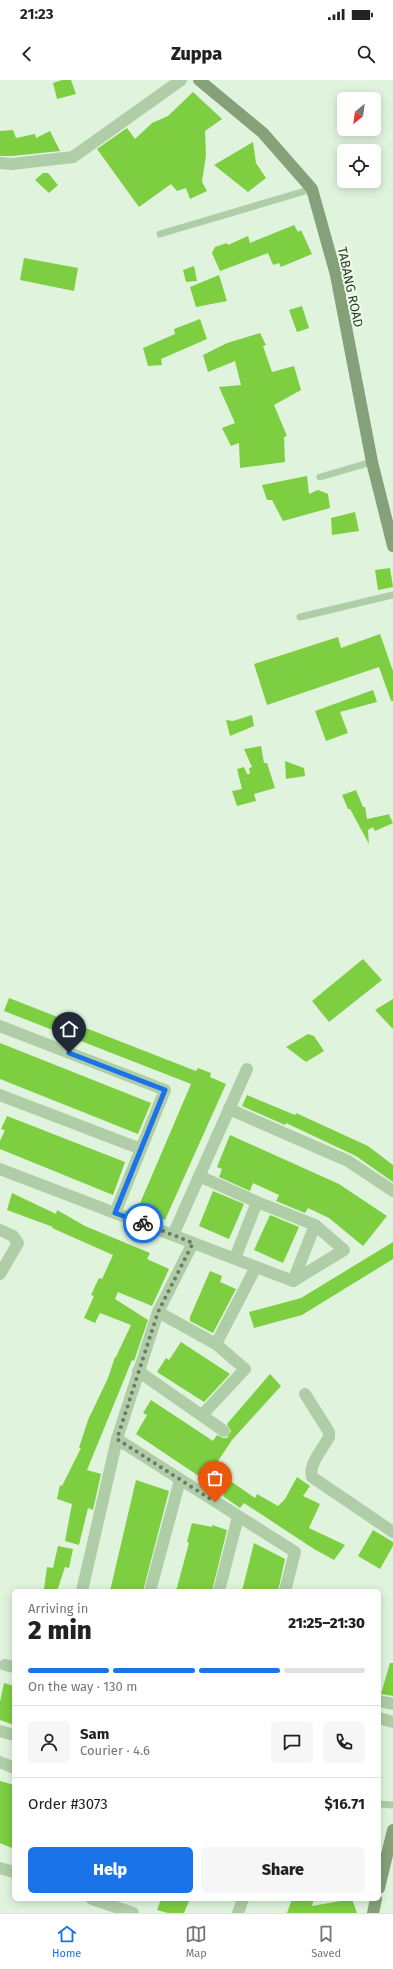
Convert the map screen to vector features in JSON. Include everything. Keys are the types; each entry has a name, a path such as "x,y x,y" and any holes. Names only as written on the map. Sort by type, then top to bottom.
{"main road":[{"name":"TABANG ROAD","path":"199,80 263,133 312,189 336,275 372,462 391,527 393,546"},
{"path":"381,1880 393,1830"},
{"path":"373,1913 376,1901"}],"street":[{"path":"0,162 12,164 73,157 180,80"},
{"path":"0,1026 165,1090 115,1213"},
{"path":"173,1235 247,1069"},
{"path":"0,1095 141,1149"},
{"path":"229,1109 348,1161 393,1191"},
{"path":"0,1169 293,1281"},
{"path":"199,1176 257,1202 315,1225 344,1250 293,1281"},
{"path":"235,1258 257,1202"},
{"path":"293,1281 315,1225"},
{"path":"0,1230 13,1236 18,1243 0,1274"},
{"path":"82,1589 117,1439 138,1371 158,1312 193,1243"},
{"path":"216,1344 256,1267"},
{"path":"158,1312 216,1344 245,1369 202,1415"},
{"path":"138,1371 224,1431"},
{"path":"305,1394 329,1432 329,1437 312,1467 312,1477 393,1532"},
{"path":"117,1439 295,1552 286,1589"},
{"path":"151,1589 180,1480"},
{"path":"220,1589 238,1516"},
{"path":"381,1701 393,1704"},
{"path":"381,1719 393,1722"},
{"path":"0,1731 12,1734"},
{"path":"0,1762 12,1767"},
{"path":"0,1868 12,1871"},
{"path":"98,1901 132,1913"},
{"path":"238,1913 242,1901"}],"lane":[{"path":"160,234 312,189"},
{"path":"320,477 372,462"},
{"path":"300,617 393,595"},
{"path":"381,1804 393,1805"}],"building":[{"path":"62,80 71,80 76,94 57,99 53,83"},
{"path":"193,92 222,119 205,131 206,155 202,182 207,191 190,199 186,188 177,191 171,184 139,207 97,149 127,128 135,139 152,123 168,116"},
{"path":"13,130 16,138 35,134 36,138 50,131 60,151 0,156 0,131"},
{"path":"253,142 256,163 266,178 248,192 214,165"},
{"path":"43,173 48,173 58,185 49,193 35,180"},
{"path":"294,225 298,232 301,230 312,254 281,267 279,263 273,265 268,253 220,271 212,253 215,247 227,243 228,245 248,236 250,243"},
{"path":"24,258 78,268 74,291 20,280"},
{"path":"194,266 197,281 186,282 183,270"},
{"path":"219,275 227,301 196,307 190,287"},
{"path":"302,306 309,328 297,332 289,310"},
{"path":"200,319 207,339 161,359 162,365 148,366 143,348 175,334 174,329"},
{"path":"260,333 266,345 263,346 272,372 294,366 301,390 274,405 287,436 284,437 285,462 240,468 239,443 231,446 222,428 235,423 219,387 241,385 235,361 208,372 203,355 227,343"},
{"path":"307,476 309,494 318,490 328,494 330,508 283,521 272,500 267,500 262,485"},
{"path":"355,512 359,531 332,535 331,518"},
{"path":"390,568 393,587 378,590 375,570"},
{"path":"380,634 393,671 393,701 391,701 379,667 267,705 254,664 338,637 341,648"},
{"path":"373,690 377,702 340,712 348,733 326,741 315,711"},
{"path":"252,715 254,726 230,736 226,720 233,721"},
{"path":"261,746 264,763 267,763 275,788 254,794 256,801 237,806 232,791 242,789 237,769 244,767 247,774 250,774 249,768 252,767 244,749"},
{"path":"285,761 304,768 305,776 286,779"},
{"path":"356,790 363,807 365,807 367,819 390,814 389,815 393,823 375,831 373,827 368,830 369,844 350,809 348,809 342,795"},
{"path":"363,959 382,980 329,1022 312,1001"},
{"path":"9,998 196,1071 198,1068 211,1073 210,1077 226,1084 165,1220 138,1208 191,1084 4,1011"},
{"path":"393,999 393,1029 375,1010"},
{"path":"308,1034 314,1036 324,1051 306,1062 286,1047"},
{"path":"0,1043 151,1103 138,1134 0,1079"},
{"path":"247,1095 295,1115 296,1113 368,1146 393,1165 393,1182 356,1156 286,1123 285,1125 242,1106"},
{"path":"7,1116 125,1162 113,1195 0,1149 0,1141 5,1130 1,1129"},
{"path":"230,1135 339,1184 387,1216 363,1246 329,1218 308,1208 305,1213 276,1201 279,1195 253,1183 250,1191 219,1177 222,1169 217,1167"},
{"path":"213,1191 244,1204 229,1239 199,1226"},
{"path":"12,1193 56,1214 57,1210 85,1226 150,1253 147,1259 169,1269 152,1306 118,1292 115,1299 148,1320 134,1361 132,1360 87,1470 101,1474 93,1510 88,1508 79,1545 65,1541 72,1504 57,1499 60,1485 62,1486 81,1448 79,1448 88,1420 108,1378 115,1357 131,1325 100,1313 95,1323 84,1318 94,1296 91,1295 99,1278 102,1279 113,1255 52,1228 53,1227 7,1210"},
{"path":"270,1215 299,1227 283,1263 254,1250"},
{"path":"393,1242 393,1259 302,1315 254,1328 249,1312 301,1298"},
{"path":"210,1271 222,1276 220,1282 236,1289 213,1333 190,1321 190,1317"},
{"path":"181,1342 230,1374 204,1402 157,1372 166,1358 169,1360"},
{"path":"270,1374 281,1386 232,1440 214,1467 218,1469 216,1471 255,1498 257,1494 278,1506 285,1499 297,1477 310,1486 303,1496 320,1504 309,1528 345,1545 334,1560 314,1549 244,1503 240,1508 223,1496 224,1493 136,1434 147,1415 143,1413 151,1400 213,1441 217,1435 227,1438 231,1431 227,1424"},
{"path":"136,1480 169,1491 144,1589 110,1589"},
{"path":"192,1523 212,1527 212,1525 227,1530 212,1589 177,1589 189,1543 187,1542"},
{"path":"373,1530 393,1542 393,1546 380,1569 358,1556"},
{"path":"254,1543 285,1559 278,1589 242,1589"},
{"path":"58,1546 73,1549 69,1568 65,1567 58,1589 44,1589 47,1567 53,1568"},
{"path":"390,1663 393,1663 393,1696 381,1694"},
{"path":"4,1683 12,1685 12,1724 0,1720 0,1702"},
{"path":"0,1781 12,1784 12,1848 0,1843"},
{"path":"160,1901 189,1901 184,1913 168,1913 157,1910"},
{"path":"291,1901 313,1901 312,1906 341,1901 353,1901 357,1913 287,1913"}],"way so far":[{"path":"143,1223 193,1243 158,1312 117,1439 215,1502"}],"route":[{"path":"69,1053 165,1090 115,1213 143,1223"}]}
